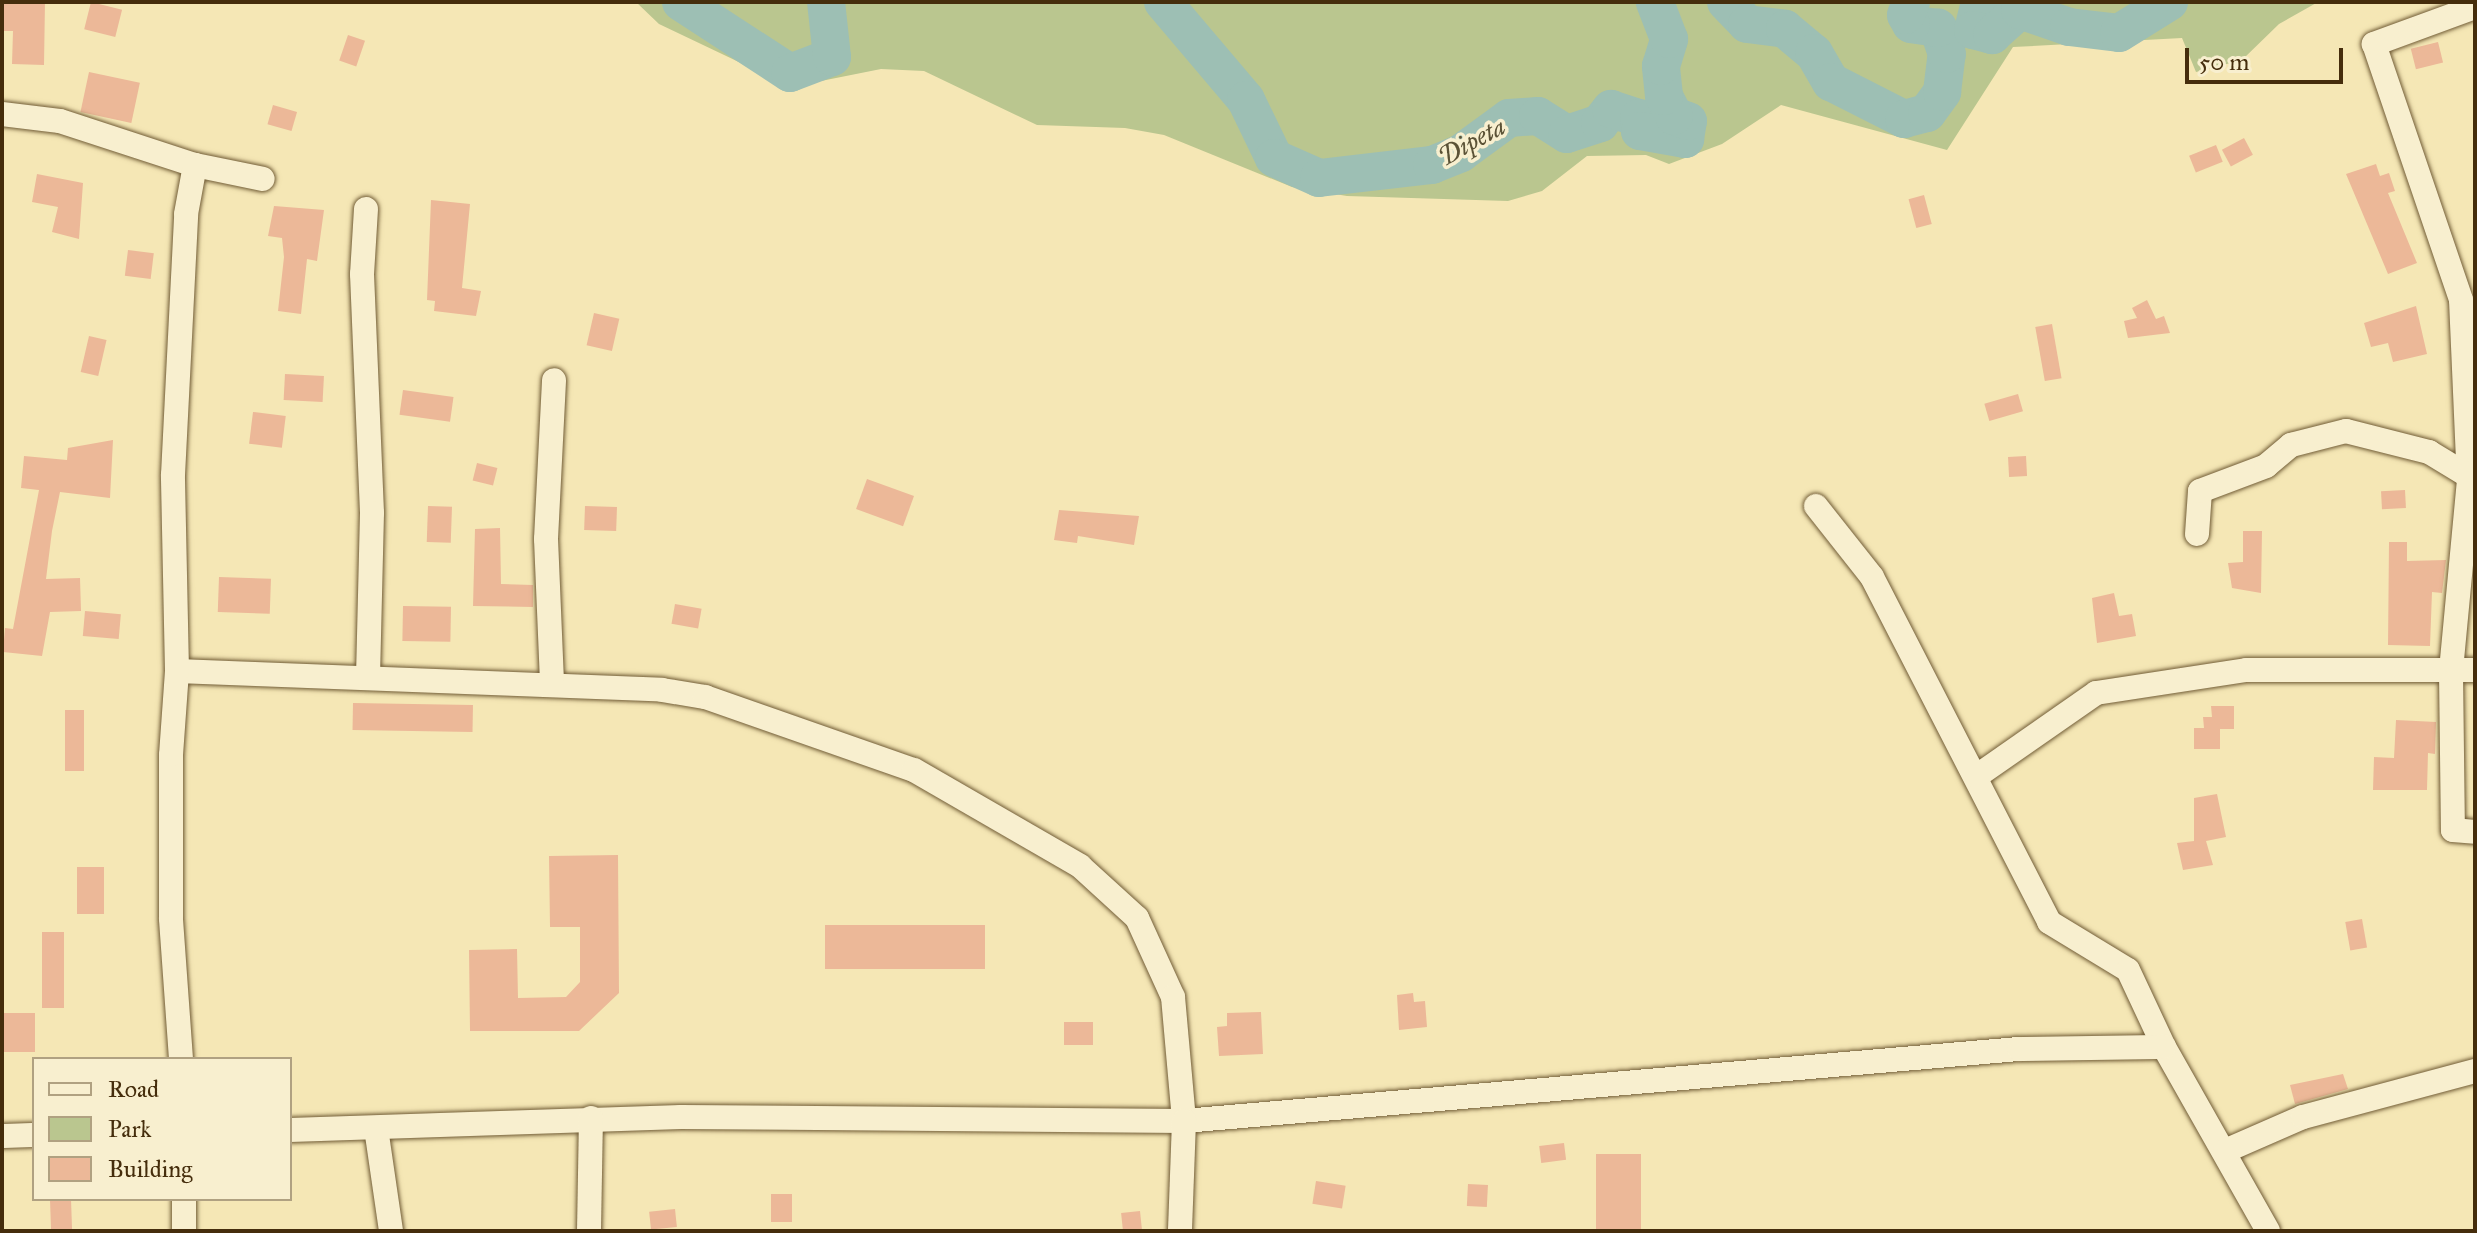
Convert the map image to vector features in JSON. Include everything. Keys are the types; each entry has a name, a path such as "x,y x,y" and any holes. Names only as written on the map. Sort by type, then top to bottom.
{"street":[{"path":"2475,7 2374,44 2461,300 2472,480 2453,830 2475,832"},
{"path":"2,114 26,114 109,134 195,165 263,179"},
{"path":"181,1057 171,918 171,755 177,671 175,427 186,214 195,165"},
{"path":"366,209 362,274 372,513 368,676"},
{"path":"552,682 546,539 554,380"},
{"path":"2197,534 2200,491 2266,466 2291,445 2346,431 2429,452 2472,480"},
{"path":"1816,506 1872,577 1977,776 2049,922 2128,970 2164,1047 2268,1231"},
{"path":"1977,776 2096,693 2246,670 2463,671"},
{"path":"177,671 552,682 705,697 914,770 1080,866 1137,918 1173,997 1185,1085 1180,1231"},
{"path":"292,1130 591,1118 1184,1121 2019,1049 2164,1047"},
{"path":"2225,1151 2303,1117 2475,1071"},
{"path":"589,1231 591,1118"},
{"path":"376,1128 391,1231"},
{"path":"2,1136 32,1135"},
{"path":"184,1201 184,1231"}],"green space":[{"path":"636,2 2318,2 2279,24 2242,60 2196,72 2182,38 2013,47 1947,150 1781,105 1722,144 1669,164 1646,155 1587,156 1542,191 1508,201 1347,196 1292,187 1164,135 1125,128 1037,125 924,71 881,69 791,87 659,24"}],"building":[{"path":"2,2 45,2 44,65 12,64 13,31 2,31"},
{"path":"91,2 122,10 115,37 84,29"},
{"path":"348,35 365,41 356,66 339,61"},
{"path":"2438,42 2443,62 2416,69 2411,49"},
{"path":"89,72 140,83 131,123 80,112"},
{"path":"273,105 297,112 292,131 267,124"},
{"path":"2244,138 2253,155 2231,167 2222,150"},
{"path":"2216,145 2223,162 2196,173 2189,156"},
{"path":"2376,164 2380,176 2389,173 2395,191 2388,193 2417,263 2388,274 2346,174"},
{"path":"37,174 83,183 79,239 52,232 58,207 32,202"},
{"path":"1924,195 1932,224 1916,228 1909,199"},
{"path":"431,200 470,204 462,288 481,291 476,316 434,311 435,301 427,300"},
{"path":"274,206 324,210 317,261 307,259 301,314 278,311 284,257 282,238 268,236"},
{"path":"128,250 154,253 151,279 125,276"},
{"path":"2147,300 2156,319 2164,316 2170,333 2128,338 2124,321 2137,318 2132,308"},
{"path":"2416,306 2427,354 2393,362 2388,343 2371,347 2364,323"},
{"path":"594,313 619,319 612,351 587,345"},
{"path":"2052,324 2062,378 2045,381 2035,327"},
{"path":"89,336 107,340 98,376 81,372"},
{"path":"285,374 324,376 323,402 284,400"},
{"path":"403,390 454,397 450,422 400,415"},
{"path":"2018,394 2023,411 1989,421 1984,404"},
{"path":"253,412 286,416 282,448 249,444"},
{"path":"113,440 110,498 60,492 52,531 46,579 80,578 81,611 50,612 42,656 3,652 5,628 13,629 39,490 21,488 24,456 67,460 68,448"},
{"path":"2026,456 2027,476 2009,477 2008,457"},
{"path":"477,463 497,468 493,486 473,480"},
{"path":"867,479 914,496 903,526 856,509"},
{"path":"2405,490 2406,508 2382,509 2381,491"},
{"path":"428,506 452,507 451,543 427,542"},
{"path":"585,506 617,507 616,531 584,530"},
{"path":"1059,510 1139,516 1134,545 1078,536 1077,543 1054,540"},
{"path":"500,528 501,584 533,585 533,607 473,606 475,529"},
{"path":"2243,531 2262,531 2261,593 2232,588 2228,563 2243,562"},
{"path":"2389,542 2407,542 2407,561 2446,560 2442,593 2432,592 2430,646 2388,645"},
{"path":"219,577 271,579 270,614 218,612"},
{"path":"2114,593 2119,616 2132,614 2136,636 2097,643 2092,598"},
{"path":"675,604 702,609 698,628 672,624"},
{"path":"403,606 451,607 450,642 402,641"},
{"path":"85,611 121,614 119,639 83,636"},
{"path":"353,703 473,705 473,732 353,730"},
{"path":"2211,706 2234,706 2234,729 2220,729 2220,749 2194,749 2194,728 2204,728 2203,717 2212,717"},
{"path":"65,710 84,710 84,771 65,771"},
{"path":"2396,720 2436,722 2435,754 2428,753 2427,790 2373,790 2374,757 2394,758"},
{"path":"2217,794 2226,837 2206,841 2213,865 2183,870 2177,843 2194,841 2194,798"},
{"path":"618,855 619,993 579,1031 470,1031 469,950 517,949 518,998 566,997 580,982 580,927 550,927 549,856"},
{"path":"77,867 104,867 104,914 77,914"},
{"path":"2362,919 2367,948 2350,951 2345,922"},
{"path":"825,925 985,925 985,969 825,969"},
{"path":"42,932 64,932 64,1008 42,1008"},
{"path":"1413,993 1414,1002 1425,1001 1427,1027 1399,1030 1397,995"},
{"path":"1261,1012 1263,1054 1219,1056 1217,1027 1227,1026 1227,1013"},
{"path":"2,1013 35,1013 35,1052 2,1052"},
{"path":"1064,1022 1093,1022 1093,1045 1064,1045"},
{"path":"2343,1074 2348,1089 2295,1104 2290,1085"},
{"path":"1564,1143 1566,1160 1541,1163 1539,1146"},
{"path":"1596,1154 1641,1154 1641,1231 1596,1231"},
{"path":"1316,1181 1346,1186 1342,1208 1312,1204"},
{"path":"1468,1184 1488,1185 1487,1207 1467,1206"},
{"path":"771,1194 792,1194 792,1222 771,1222"},
{"path":"50,1201 71,1201 72,1231 51,1231"},
{"path":"675,1209 677,1227 651,1230 649,1212"},
{"path":"1140,1211 1142,1231 1123,1231 1121,1213"}],"waterway":[{"name":"Dipeta","path":"681,2 790,73 832,57 826,2"},
{"name":"Dipeta","path":"1163,2 1246,100 1274,158 1319,178 1432,165 1461,153 1509,118 1538,116 1567,134 1600,123 1611,109 1639,118 1640,131 1685,139 1688,121 1674,116 1664,96 1661,66 1669,39 1655,2"},
{"name":"Dipeta","path":"1726,2 1747,24 1785,29 1814,53 1831,82 1904,119 1927,113 1942,92 1947,54 1938,28 1911,24 1906,15 1911,2"},
{"name":"Dipeta","path":"1980,2 1973,30 1992,35 2020,10 2069,27 2119,33 2169,2"}]}
